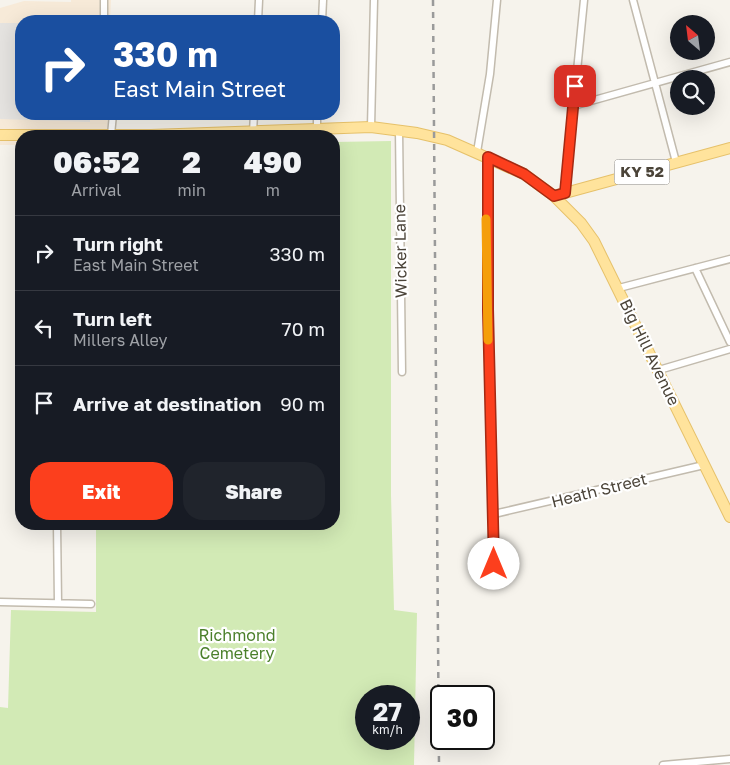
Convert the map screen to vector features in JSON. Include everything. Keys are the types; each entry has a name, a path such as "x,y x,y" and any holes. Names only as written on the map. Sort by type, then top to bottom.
{"main road":[{"name":"Big Hill Avenue","path":"285,130 372,127 434,136 478,152 524,174 554,196 594,241 728,511"},
{"name":"Big Hill Avenue","path":"0,135 15,135"},
{"name":"KY 52","path":"554,196 730,148"}],"street":[{"path":"104,0 104,15"},
{"path":"258,15 259,0"},
{"path":"322,15 323,0"},
{"path":"372,127 374,0"},
{"path":"478,152 490,74 496,0"},
{"path":"565,193 584,0"},
{"path":"633,0 676,162"},
{"path":"574,106 730,62"},
{"path":"317,120 317,128"},
{"name":"Wicker Lane","path":"400,130 402,372"},
{"path":"488,157 488,309 494,564"},
{"path":"619,288 730,259"},
{"path":"695,268 730,342"},
{"path":"659,370 730,349"},
{"name":"Heath Street","path":"494,514 704,465"},
{"path":"56,530 58,604"},
{"path":"0,602 91,604"},
{"path":"662,765 730,759"}],"shaded area":[{"path":"71,0 111,0 110,15 15,15 15,120 108,120 107,130 15,130 15,145 0,145 0,8 24,1 71,2"},
{"path":"0,23 15,23 15,120 0,119"},
{"path":"30,120 90,120 90,122"}],"green space":[{"name":"Richmond Cemetery","path":"391,141 391,495 394,610 417,613 416,685 355,685 355,750 414,750 414,765 0,765 0,707 8,708 11,610 96,612 96,530 340,530 340,142"}],"railway":[{"path":"433,0 439,765"}],"slow traffic":[{"path":"486,219 488,340"}],"route":[{"path":"494,564 486,204 488,157 524,174 554,196 565,193 575,86"}]}
